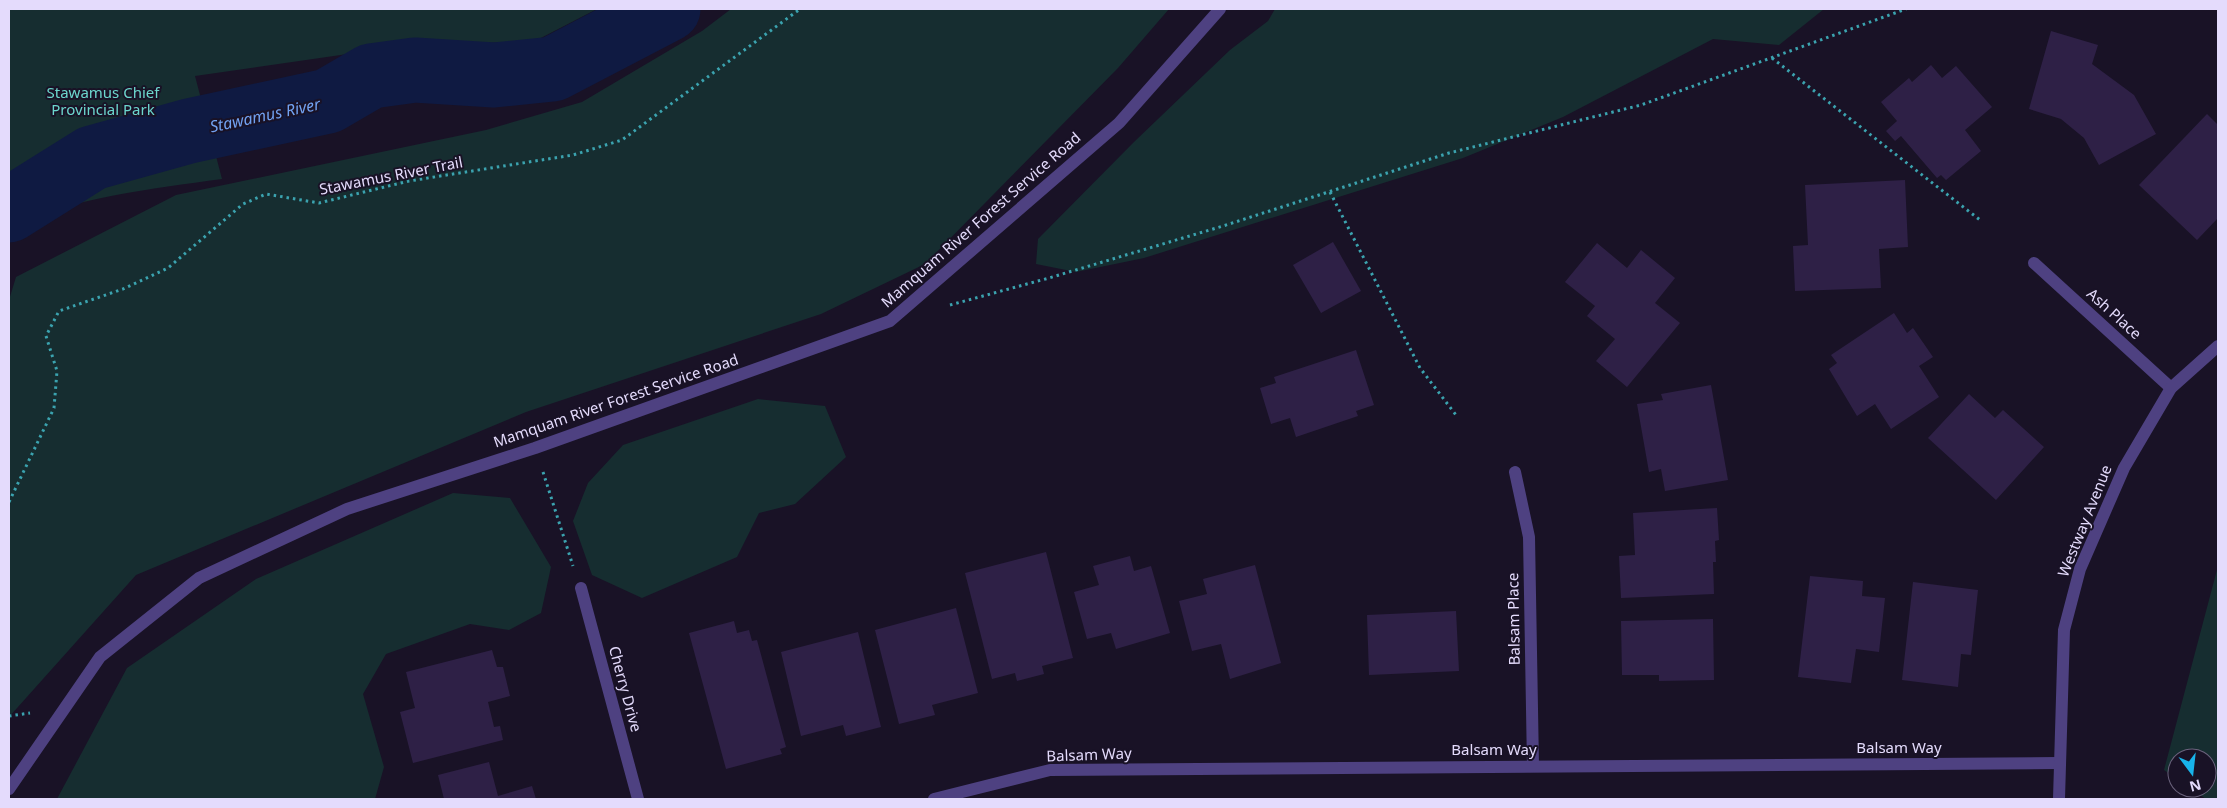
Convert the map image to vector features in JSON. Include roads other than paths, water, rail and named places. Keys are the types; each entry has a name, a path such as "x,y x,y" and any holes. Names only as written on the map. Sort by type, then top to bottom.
{"street":[{"name":"Mamquam River Forest Service Road","path":"9,789 100,657 198,578 347,509 534,448 890,321 1118,123 1220,9"},
{"name":"Ash Place","path":"2034,263 2171,388"},
{"name":"Westway Avenue","path":"2059,799 2058,763 2064,630 2080,569 2124,468 2171,388 2218,346"},
{"name":"Balsam Place","path":"1515,472 1529,537 1533,766"},
{"name":"Cherry Drive","path":"581,588 638,799"},
{"name":"Balsam Way","path":"934,799 1050,770 2058,763"}],"waterway":[{"name":"Stawamus River","path":"9,210 92,158 189,131 328,101 371,76 415,70 494,75 553,69 668,9"}],"park label":[{"name":"Stawamus Chief Provincial Park","path":"103,102"}]}
